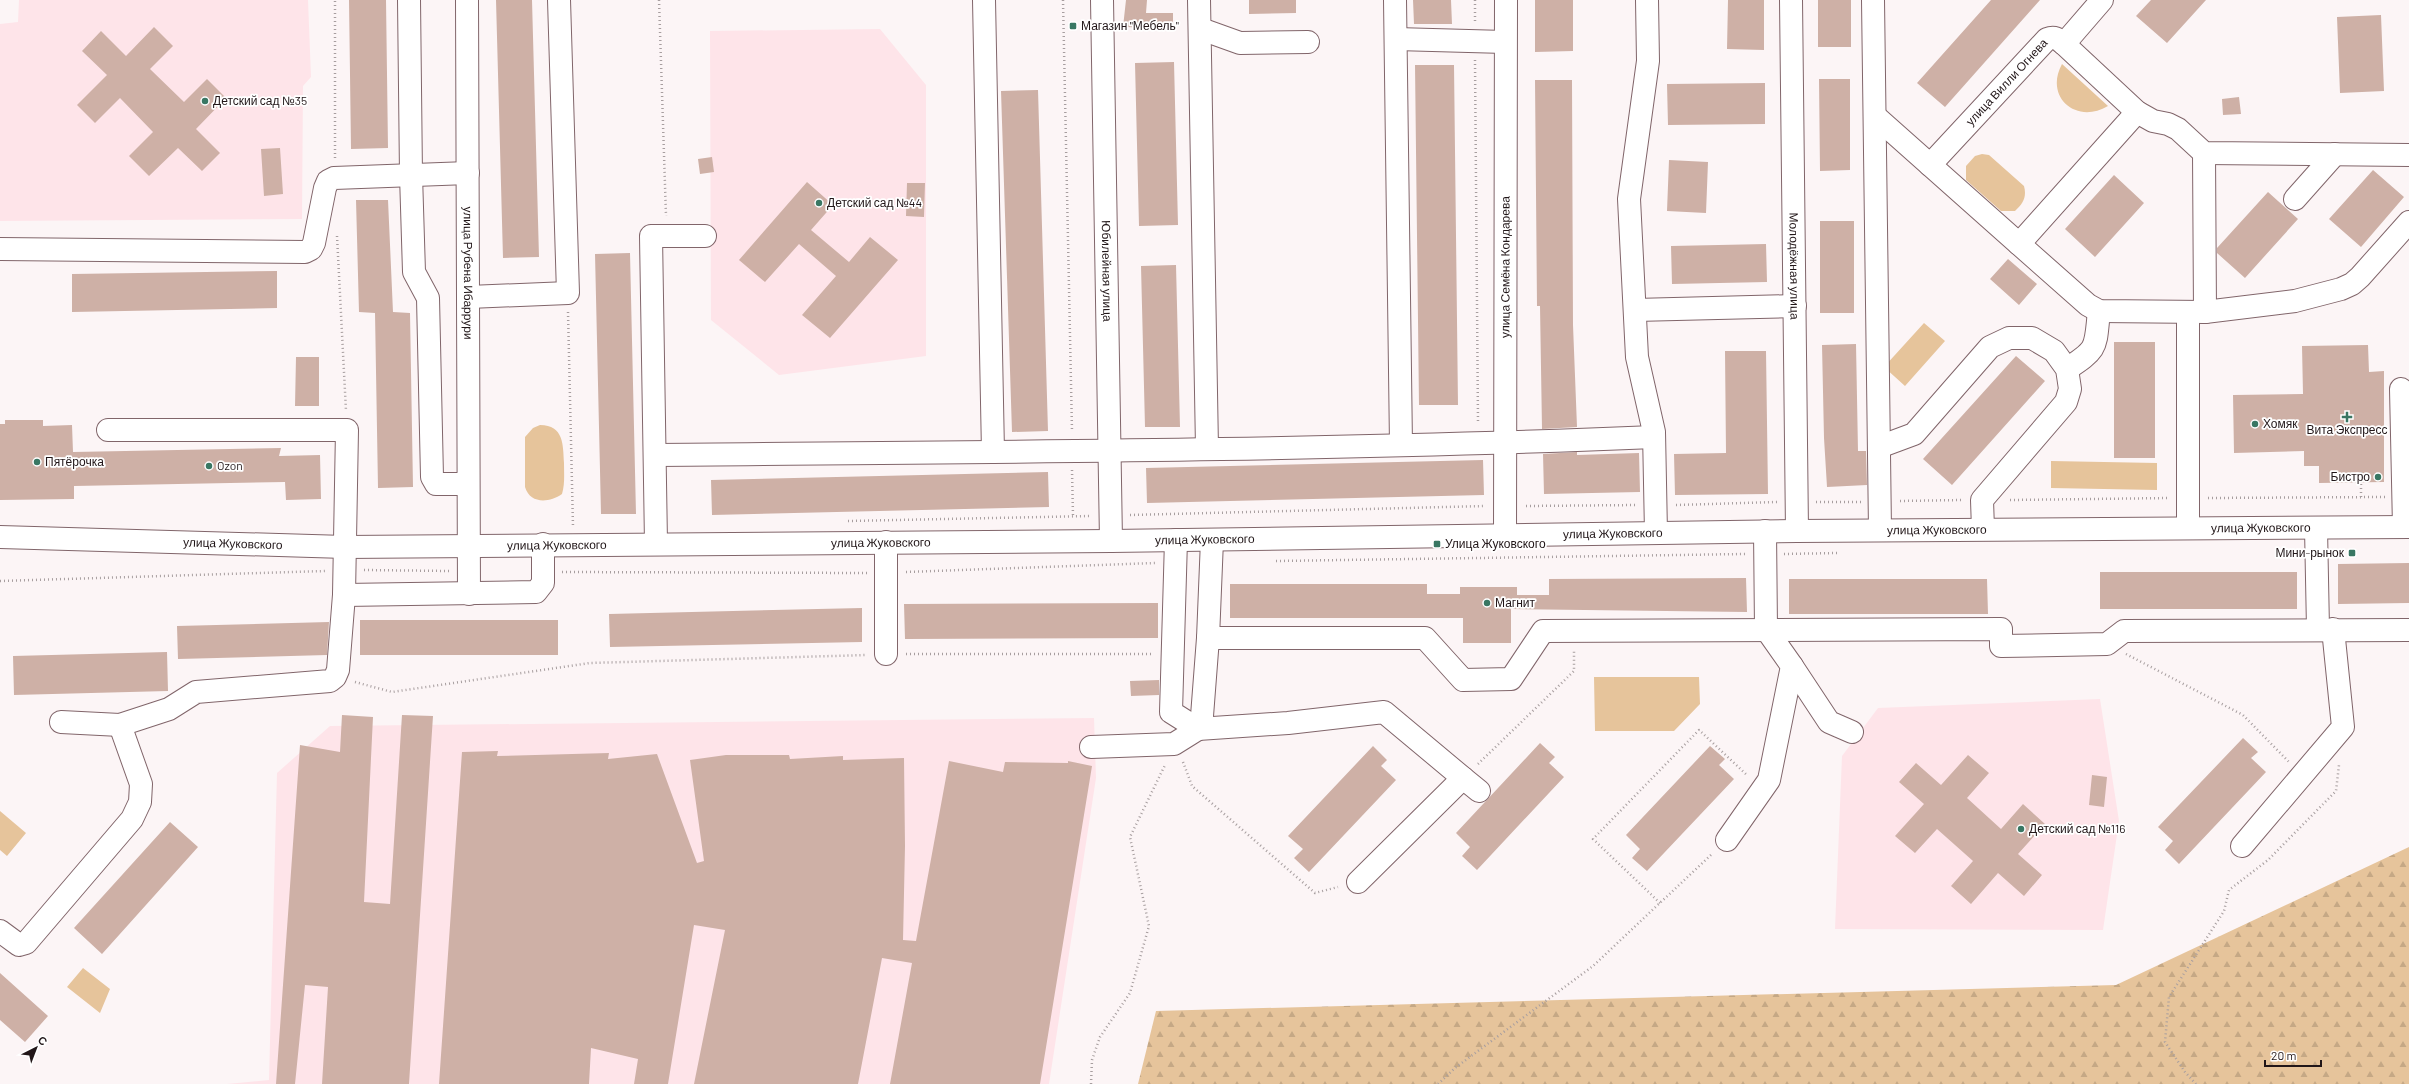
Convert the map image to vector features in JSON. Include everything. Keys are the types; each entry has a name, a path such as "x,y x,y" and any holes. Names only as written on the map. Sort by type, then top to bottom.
{"street":[{"path":"409,0 411,175 414,272 428,298 432,477 436,484 459,484 468,481"},
{"name":"улица Рубена Ибаррури","path":"467,0 469,594"},
{"path":"469,297 568,293 560,0"},
{"path":"984,0 993,452"},
{"name":"Юбилейная улица","path":"1102,0 1111,541"},
{"path":"1199,0 1201,29 1206,448"},
{"path":"1395,0 1401,445"},
{"name":"улица Семёна Кондарева","path":"1505,535 1506,0"},
{"path":"1647,0 1648,61 1629,199 1637,357 1654,437 1656,533"},
{"name":"Молодёжная улица","path":"1791,0 1797,531"},
{"path":"1873,0 1880,530"},
{"name":"улица Вилли Огнева","path":"1930,165 2047,39 2052,37 2064,44 2102,0"},
{"path":"1201,29 1240,43 1308,42"},
{"path":"1396,39 1505,42"},
{"path":"2064,44 2137,112 2153,121 2168,124 2178,129 2204,153 2409,155"},
{"path":"2019,244 2137,112"},
{"path":"1874,116 2088,305 2099,311 2197,313 2295,301 2352,284 2409,222"},
{"path":"2188,528 2188,498 2204,153"},
{"path":"2295,199 2335,154"},
{"path":"0,249 305,252 311,249 314,243 325,188 328,181 334,178 468,173"},
{"path":"656,543 651,236 705,236"},
{"path":"1635,310 1795,306"},
{"path":"2066,369 2092,350 2095,343 2099,311"},
{"path":"1879,447 1914,434 1990,348 2009,338 2032,338 2054,351 2066,369 2070,389 2066,402 1982,500 1982,529"},
{"path":"2401,389 2404,497 2407,527"},
{"path":"61,722 120,725 169,709 196,692 330,681 335,677 338,670 344,595 347,430 108,430"},
{"path":"655,455 1109,452 1206,448 1478,444 1654,437"},
{"name":"улица Жуковского","path":"0,537 12,539 345,546 543,544 573,530 656,543 1111,541 1765,531 2407,527"},
{"path":"2242,846 2343,727 2325,629 2316,528"},
{"path":"1765,531 1766,629 1829,722 1852,732"},
{"path":"1176,540 1171,712 1198,729"},
{"path":"1198,729 1202,716 1208,638 1212,540"},
{"path":"886,542 886,654"},
{"path":"344,595 536,592 543,583 543,544"},
{"path":"1208,638 1425,638 1463,680 1471,680 1511,679 1543,631 2001,629 2001,646 2106,644 2124,631 2325,629 2409,630"},
{"path":"1727,840 1769,780 1792,666"},
{"path":"1091,747 1174,744 1198,729 1288,723 1384,712 1471,784 1358,882"},
{"path":"0,931 14,943 20,945 26,943 132,819 140,802 141,784 120,725"}],"path":[{"path":"659,0 666,236"},
{"path":"1063,0 1073,516"},
{"path":"1475,0 1478,444"},
{"path":"568,293 573,530"},
{"path":"2361,471 2361,497"},
{"path":"845,521 1505,506 1982,500 2404,497"},
{"path":"1471,784 1574,671 1574,631"},
{"path":"2106,644 2242,715 2302,776"},
{"path":"335,677 392,692 590,663 886,654 1172,654"},
{"path":"1660,903 1593,839 1699,730 1763,790"},
{"path":"1174,744 1192,786 1315,893 1358,882"},
{"path":"1091,1084 1092,1060 1100,1037 1130,993 1149,926 1130,837 1174,744"},
{"path":"2196,1084 2185,1072 2165,1042 2170,997 2224,910 2229,890 2268,860 2336,791 2339,762"},
{"path":"1438,1084 1455,1068 1593,966 1727,840"}],"shaded area":[{"path":"19,0 308,0 311,77 303,86 302,219 0,221 0,24 18,22"},
{"name":"Детский сад №44","path":"880,29 926,85 926,356 779,375 711,320 710,31"},
{"path":"2100,699 2119,821 2103,930 1835,929 1842,756 1878,708"},
{"path":"1094,718 1096,778 1049,1084 227,1084 269,1080 277,773 330,726"}],"green space":[{"path":"2062,64 2108,106 2096,111 2085,112 2075,110 2066,104 2060,97 2057,87 2057,76"},
{"path":"1982,154 1989,155 2024,186 2024,200 2015,211 2001,211 1966,180 1966,166 1975,156"},
{"path":"1924,323 1945,341 1905,386 1884,367"},
{"path":"540,425 554,428 558,432 561,437 563,449 564,486 562,494 546,500 531,497 527,493 525,487 525,437 533,428"},
{"path":"2051,461 2157,463 2157,490 2051,488"},
{"path":"1594,677 1699,677 1700,704 1674,731 1595,731"},
{"path":"0,811 26,833 7,856 0,850"},
{"path":"2409,847 2409,1084 1138,1084 1156,1011 2116,985"},
{"path":"83,968 110,989 100,1013 67,987"}],"building":[{"path":"349,0 386,0 388,148 351,149"},
{"path":"496,0 532,0 539,257 503,258"},
{"path":"1126,0 1147,0 1146,13 1173,13 1173,28 1123,27"},
{"path":"1249,0 1296,0 1296,13 1249,14"},
{"path":"1413,0 1451,0 1452,24 1414,24"},
{"path":"1535,0 1573,0 1573,51 1535,52"},
{"path":"1728,0 1764,0 1764,50 1727,49"},
{"path":"1818,0 1851,0 1851,47 1818,47"},
{"path":"1991,0 2040,0 1945,107 1917,83"},
{"path":"2151,0 2206,0 2167,43 2136,16"},
{"path":"2381,15 2384,91 2340,93 2337,17"},
{"name":"Детский сад №35","path":"154,27 173,46 150,69 184,102 207,79 226,98 196,129 220,153 202,171 178,148 149,176 129,156 153,132 120,98 95,123 77,105 107,75 82,51 101,31 126,56"},
{"path":"1174,62 1178,225 1139,226 1135,63"},
{"path":"1415,65 1454,65 1458,405 1419,405"},
{"path":"1819,79 1850,79 1850,170 1820,171"},
{"path":"1535,80 1572,80 1573,325 1577,427 1542,429 1540,306 1537,306"},
{"path":"1765,83 1765,124 1668,125 1667,84"},
{"path":"1038,90 1048,431 1012,432 1001,91"},
{"path":"2239,97 2241,114 2223,115 2222,99"},
{"path":"280,148 283,194 264,196 261,149"},
{"path":"712,157 714,172 700,174 698,159"},
{"path":"1669,160 1708,162 1706,213 1667,211"},
{"path":"2373,170 2404,197 2361,247 2329,219"},
{"path":"2114,175 2144,203 2095,257 2065,229"},
{"path":"807,182 833,205 811,230 849,262 870,237 898,260 830,338 802,315 836,276 799,244 765,282 739,260"},
{"path":"907,183 925,183 924,217 906,216"},
{"path":"2268,192 2298,219 2245,278 2217,253 2217,248"},
{"path":"356,200 388,200 393,312 410,313 413,487 378,488 375,313 359,312"},
{"path":"1820,221 1854,221 1854,313 1820,313"},
{"path":"1766,244 1767,282 1672,284 1671,246"},
{"path":"630,253 636,514 601,514 595,254"},
{"path":"2008,259 2037,284 2019,305 1990,279"},
{"path":"1176,265 1180,427 1145,427 1141,266"},
{"path":"277,271 277,308 72,312 72,274"},
{"path":"2114,342 2155,342 2155,458 2114,458"},
{"path":"1856,344 1858,451 1866,451 1867,485 1827,487 1824,438 1822,345"},
{"path":"2368,345 2369,372 2384,371 2384,482 2319,483 2319,466 2304,466 2304,451 2234,453 2233,395 2303,394 2302,346"},
{"path":"1725,351 1766,351 1768,494 1675,495 1674,454 1726,453"},
{"path":"2016,356 2045,381 1952,485 1923,459"},
{"path":"296,357 319,357 319,406 295,406"},
{"path":"5,420 43,420 43,426 72,425 73,452 281,448 279,456 320,455 321,499 286,500 285,482 74,486 74,499 0,500 0,424 5,424"},
{"path":"1577,452 1577,455 1639,453 1640,492 1544,494 1543,454"},
{"path":"1483,460 1484,495 1147,503 1146,468"},
{"path":"1048,472 1049,507 712,515 711,480"},
{"path":"2409,563 2409,603 2338,604 2338,564"},
{"path":"2100,572 2297,572 2297,609 2100,609"},
{"path":"1746,578 1747,612 1511,609 1511,643 1463,643 1463,618 1230,618 1230,584 1427,584 1427,594 1460,594 1460,587 1517,587 1517,595 1549,595 1549,579"},
{"path":"1789,579 1987,579 1988,614 1789,614"},
{"path":"1158,603 1158,638 905,639 904,604"},
{"path":"862,608 862,642 610,647 609,614"},
{"path":"360,620 558,620 558,655 360,655"},
{"path":"329,622 327,655 178,659 177,626"},
{"path":"167,652 168,691 14,695 13,656"},
{"path":"1159,680 1159,695 1131,696 1130,681"},
{"path":"342,715 373,717 364,902 390,904 402,715 433,716 409,1084 322,1084 328,987 305,985 295,1084 276,1084 300,745 340,752"},
{"path":"2243,738 2258,752 2251,758 2266,772 2179,864 2165,850 2173,841 2158,827"},
{"path":"1540,743 1555,757 1549,763 1564,777 1477,870 1462,856 1470,847 1456,833"},
{"path":"1373,746 1387,760 1381,766 1396,780 1309,872 1294,858 1303,849 1288,836"},
{"path":"1710,746 1725,759 1719,765 1734,779 1647,871 1632,858 1640,849 1626,835"},
{"path":"498,751 497,756 609,753 608,759 657,754 697,863 704,861 690,760 726,755 789,755 790,759 843,756 843,760 904,758 905,846 903,940 916,941 949,761 1003,772 1005,762 1068,763 1068,761 1092,766 1040,1084 890,1084 912,963 882,958 858,1084 694,1084 725,930 694,925 668,1084 634,1084 638,1059 591,1048 589,1084 439,1084 462,752"},
{"name":"Детский сад №116","path":"1968,755 1989,773 1967,798 2001,829 2023,804 2045,824 2018,854 2042,875 2024,896 1998,873 1971,904 1951,886 1973,861 1937,829 1915,853 1895,836 1924,804 1899,782 1916,763 1941,785"},
{"path":"2092,775 2107,777 2104,807 2089,805"},
{"path":"170,822 198,847 102,954 74,928"},
{"path":"0,973 48,1016 25,1042 0,1020"}],"place":[{"name":"Магазин \"Мебель\"","path":"1073,26"},
{"name":"Детский сад №35","path":"205,101"},
{"name":"Детский сад №44","path":"819,203"},
{"name":"Вита Экспресс","path":"2347,417"},
{"name":"Хомяк","path":"2255,424"},
{"name":"Пятёрочка","path":"37,462"},
{"name":"Ozon","path":"209,466"},
{"name":"Бистро","path":"2378,477"},
{"name":"Улица Жуковского","path":"1437,544"},
{"name":"Мини-рынок","path":"2352,553"},
{"name":"Магнит","path":"1487,603"},
{"name":"Детский сад №116","path":"2021,829"}]}
